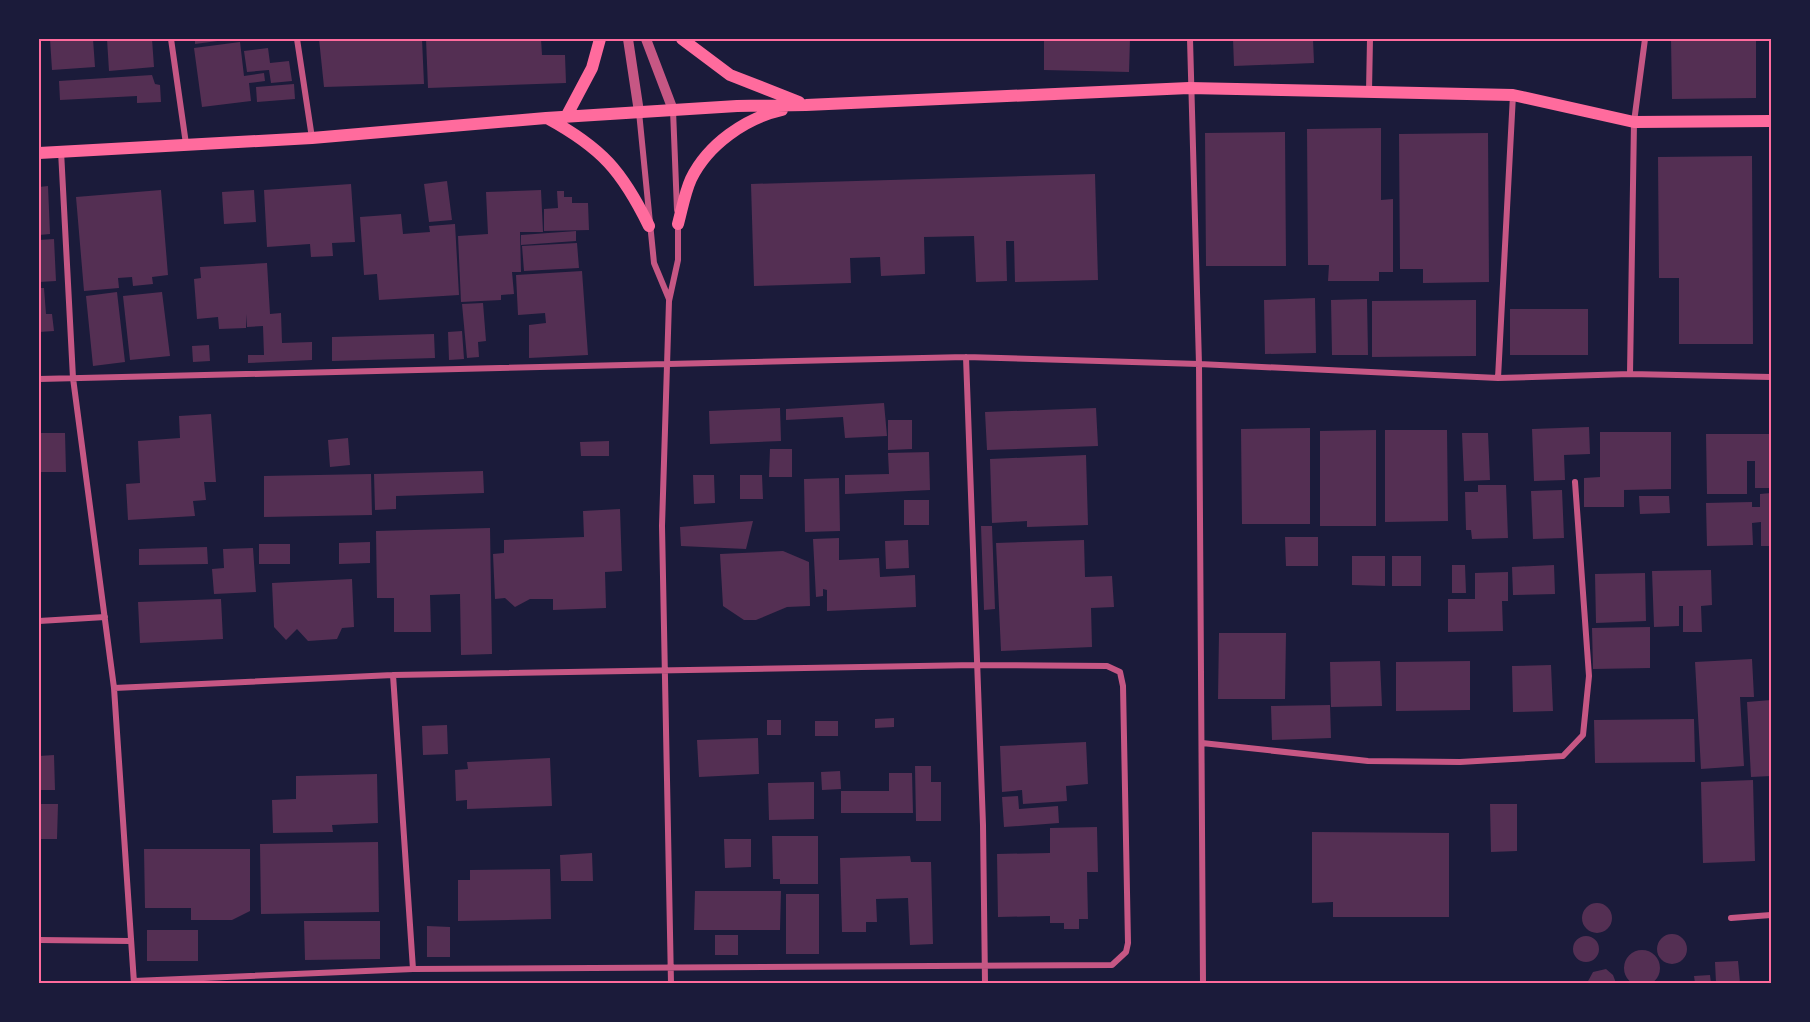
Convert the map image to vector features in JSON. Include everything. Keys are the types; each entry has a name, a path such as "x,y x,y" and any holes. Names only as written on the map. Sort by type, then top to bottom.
{"main road":[{"path":"566,117 592,68 600,39"},
{"path":"682,39 730,75 806,105"},
{"path":"39,153 312,138 546,118 673,110 1189,88 1513,95 1634,122 1771,121"},
{"path":"678,224 692,178 720,141 760,115 806,105"},
{"path":"546,118 580,136 610,161 633,192 649,226"}],"street":[{"path":"171,39 186,144"},
{"path":"297,39 312,138"},
{"path":"628,39 639,112 654,263 669,301"},
{"path":"646,39 673,110 678,224 678,261 669,301 662,526 663,670 671,983"},
{"path":"1190,39 1189,88 1199,364 1203,983"},
{"path":"1369,91 1370,39"},
{"path":"1630,374 1634,122 1645,39"},
{"path":"1498,378 1513,95"},
{"path":"61,150 73,378 114,688 134,982 413,969 1113,965 1126,952 1128,943 1123,686 1120,672 1107,666 976,665 393,675 114,688"},
{"path":"966,357 985,983"},
{"path":"39,379 966,357 1199,364 1498,378 1630,374 1771,377"},
{"path":"1202,743 1368,761 1460,762 1563,756 1583,735 1589,676 1575,482"},
{"path":"39,621 105,617"},
{"path":"393,675 413,969"},
{"path":"1731,918 1771,915"},
{"path":"39,940 130,941"}],"building":[{"path":"50,39 93,39 95,67 52,70"},
{"path":"107,39 152,39 154,67 109,71"},
{"path":"195,39 225,39 225,40 195,44"},
{"path":"319,39 422,39 424,84 324,87"},
{"path":"426,39 541,39 542,55 565,55 566,83 428,88"},
{"path":"1044,39 1130,39 1129,72 1044,70"},
{"path":"1233,39 1313,39 1314,63 1234,66"},
{"path":"1671,39 1756,39 1756,98 1672,99"},
{"path":"240,42 244,76 264,73 265,81 249,83 251,101 202,107 194,48"},
{"path":"268,48 270,63 289,61 292,81 271,83 269,70 247,72 244,51"},
{"path":"152,75 155,84 160,85 161,102 137,103 137,96 60,100 59,81"},
{"path":"294,84 295,99 257,102 256,87"},
{"path":"1381,128 1381,200 1393,199 1393,272 1379,272 1379,281 1328,281 1329,265 1308,265 1307,129"},
{"path":"1285,132 1286,266 1206,266 1205,133"},
{"path":"1488,133 1489,282 1423,283 1423,269 1400,269 1399,134"},
{"path":"1752,156 1753,344 1679,344 1679,278 1659,278 1658,157"},
{"path":"1095,174 1098,280 1015,282 1014,241 1006,241 1007,281 976,282 974,236 924,237 925,274 881,276 880,257 850,258 851,283 754,286 751,184"},
{"path":"447,181 452,220 429,222 424,184"},
{"path":"351,184 355,242 332,243 333,256 311,257 310,244 267,247 264,190"},
{"path":"48,186 50,234 39,235 39,187"},
{"path":"161,190 168,275 152,277 153,284 133,286 132,277 118,278 119,288 84,291 76,197"},
{"path":"254,190 256,222 224,224 222,192"},
{"path":"541,190 543,232 520,232 521,272 512,272 514,294 501,295 501,300 461,302 458,236 488,234 486,192"},
{"path":"557,191 564,191 564,197 572,197 572,203 588,203 589,230 544,231 544,209 558,208"},
{"path":"401,214 403,234 430,232 429,226 455,224 459,295 379,300 377,274 364,275 360,217"},
{"path":"576,231 576,241 521,245 521,235"},
{"path":"54,239 56,281 39,282 39,240"},
{"path":"577,243 579,268 524,271 522,246"},
{"path":"267,263 270,314 281,313 282,343 312,342 312,360 248,363 248,355 264,355 263,326 247,327 246,314 246,328 219,329 218,317 197,319 194,279 201,278 200,267"},
{"path":"582,271 588,355 529,358 529,325 546,323 545,313 518,315 516,275"},
{"path":"39,288 44,288 46,314 52,314 54,331 39,332"},
{"path":"117,292 125,362 93,366 86,296"},
{"path":"162,292 170,356 130,360 123,296"},
{"path":"1315,298 1316,353 1265,354 1264,300"},
{"path":"1367,299 1368,355 1332,355 1331,300"},
{"path":"1476,300 1476,356 1372,357 1372,301"},
{"path":"483,303 486,341 478,342 479,357 467,358 462,304"},
{"path":"1510,309 1588,309 1588,355 1510,355"},
{"path":"462,331 464,359 449,360 448,332"},
{"path":"434,334 435,358 332,361 332,337"},
{"path":"209,345 210,361 193,362 192,346"},
{"path":"884,403 887,436 845,438 843,417 786,420 786,409"},
{"path":"780,408 781,441 710,444 709,411"},
{"path":"1096,408 1098,446 987,450 985,412"},
{"path":"211,414 216,482 204,482 206,500 193,501 195,516 128,520 126,484 140,483 138,441 180,438 179,416"},
{"path":"888,420 912,420 912,449 888,450"},
{"path":"1589,427 1590,454 1564,455 1565,480 1534,481 1532,429"},
{"path":"1310,428 1310,524 1242,524 1241,429"},
{"path":"1376,430 1376,526 1320,526 1320,431"},
{"path":"1385,430 1447,430 1448,521 1385,522"},
{"path":"1600,432 1671,432 1671,489 1624,490 1624,507 1584,507 1584,478 1600,477"},
{"path":"39,433 65,433 66,472 39,472"},
{"path":"1462,433 1488,433 1490,480 1464,481"},
{"path":"1706,434 1771,434 1771,488 1755,488 1755,461 1747,461 1747,494 1707,494"},
{"path":"348,438 350,465 330,467 328,440"},
{"path":"609,441 609,456 581,456 580,442"},
{"path":"770,449 792,449 792,477 769,477"},
{"path":"929,452 930,490 845,494 845,475 889,474 888,453"},
{"path":"1086,455 1088,525 1027,527 1027,521 992,523 990,459"},
{"path":"483,471 484,493 396,496 396,509 375,510 374,474"},
{"path":"371,474 372,515 264,517 264,476"},
{"path":"693,475 714,475 715,503 694,504"},
{"path":"740,475 762,475 763,499 740,499"},
{"path":"839,478 840,531 805,532 804,479"},
{"path":"1478,485 1506,485 1508,538 1472,539 1471,530 1466,530 1465,492 1478,492"},
{"path":"1562,490 1564,538 1533,539 1531,491"},
{"path":"1771,493 1771,546 1761,546 1761,522 1752,523 1753,545 1707,546 1706,503 1752,502 1752,507 1760,507 1760,494"},
{"path":"1639,496 1669,496 1670,513 1640,514"},
{"path":"904,500 929,500 929,525 904,525"},
{"path":"620,509 622,571 605,572 606,608 553,610 553,599 530,599 515,607 505,598 495,599 493,554 504,553 504,540 584,537 583,511"},
{"path":"753,521 746,549 681,546 680,527"},
{"path":"981,526 992,526 995,609 984,610"},
{"path":"490,528 492,654 461,655 460,594 430,595 431,632 394,632 394,598 377,598 376,531"},
{"path":"1285,537 1318,537 1318,566 1286,566"},
{"path":"839,538 839,560 879,558 880,577 915,575 916,607 827,611 827,590 823,589 823,596 816,597 813,539"},
{"path":"908,540 909,568 886,569 885,541"},
{"path":"1084,540 1085,577 1112,576 1114,607 1091,608 1092,647 1001,651 996,543"},
{"path":"370,542 370,563 339,564 339,543"},
{"path":"259,544 290,544 290,564 259,564"},
{"path":"207,547 208,564 139,565 139,549"},
{"path":"253,548 256,592 214,594 212,569 224,568 223,549"},
{"path":"783,551 809,562 810,606 787,607 756,620 744,620 723,606 720,554"},
{"path":"1352,556 1385,556 1385,586 1352,585"},
{"path":"1392,556 1421,556 1421,586 1392,586"},
{"path":"1452,565 1465,565 1466,593 1452,593"},
{"path":"1554,565 1555,594 1513,595 1512,567"},
{"path":"1711,570 1712,605 1701,606 1702,632 1683,632 1683,606 1679,606 1679,626 1654,627 1652,571"},
{"path":"1508,572 1508,601 1502,601 1503,631 1448,632 1448,599 1475,599 1475,573"},
{"path":"1645,573 1646,621 1596,623 1595,574"},
{"path":"352,579 354,627 342,628 337,639 308,641 297,629 286,640 274,627 272,583"},
{"path":"221,599 223,639 140,643 138,602"},
{"path":"1650,627 1650,668 1593,669 1592,628"},
{"path":"1219,633 1286,633 1285,699 1218,699"},
{"path":"1752,659 1754,697 1740,697 1744,766 1701,769 1695,662"},
{"path":"1380,661 1382,706 1331,707 1330,662"},
{"path":"1470,661 1470,710 1396,711 1396,662"},
{"path":"1551,665 1553,711 1513,712 1512,666"},
{"path":"1771,700 1771,776 1751,777 1747,702"},
{"path":"1330,705 1331,738 1272,740 1271,706"},
{"path":"894,718 894,727 875,728 875,719"},
{"path":"1694,719 1695,762 1595,763 1594,720"},
{"path":"767,720 781,720 781,735 767,735"},
{"path":"815,721 838,721 838,736 815,736"},
{"path":"447,725 448,754 423,755 422,726"},
{"path":"758,738 759,774 699,777 697,740"},
{"path":"1086,742 1088,784 1066,786 1067,801 1023,804 1022,790 1002,792 1000,746"},
{"path":"54,755 55,790 39,790 39,756"},
{"path":"550,758 552,806 467,809 467,800 456,801 455,770 468,769 467,762"},
{"path":"915,766 931,766 931,782 941,782 941,821 916,821"},
{"path":"840,771 841,789 822,790 821,772"},
{"path":"889,773 912,773 913,813 841,813 841,791 889,791"},
{"path":"377,774 378,823 332,825 333,832 273,833 272,800 296,799 296,776"},
{"path":"1753,780 1755,861 1703,863 1701,782"},
{"path":"814,782 814,819 769,820 768,783"},
{"path":"1018,796 1019,809 1058,806 1059,823 1004,827 1002,797"},
{"path":"39,804 58,804 57,839 39,839"},
{"path":"1490,804 1517,804 1517,851 1491,852"},
{"path":"1097,827 1098,872 1087,872 1088,919 1079,919 1079,929 1064,929 1064,923 1050,923 1050,916 998,917 997,854 1050,853 1050,828"},
{"path":"1312,832 1449,833 1449,917 1333,917 1333,902 1312,903"},
{"path":"772,836 818,836 818,884 780,884 780,879 773,879"},
{"path":"724,839 751,839 751,867 725,868"},
{"path":"378,842 379,912 261,914 260,844"},
{"path":"144,849 250,849 250,911 232,920 191,920 191,908 145,908"},
{"path":"592,853 593,881 561,881 560,855"},
{"path":"910,856 911,862 931,862 933,944 910,945 908,898 876,899 877,922 866,922 866,932 842,932 840,858"},
{"path":"550,869 551,919 458,921 458,880 470,880 470,870"},
{"path":"695,891 781,891 780,930 694,930"},
{"path":"786,894 819,894 819,954 786,954"},
{"path":"1597,903 1608,907 1612,918 1608,929 1597,933 1586,929 1582,918 1586,907"},
{"path":"304,921 380,921 380,959 305,960"},
{"path":"427,926 450,927 450,957 427,957"},
{"path":"147,930 198,930 198,961 147,961"},
{"path":"1672,934 1683,938 1687,949 1683,960 1672,964 1661,960 1657,949 1661,938"},
{"path":"715,935 738,935 738,955 715,955"},
{"path":"1586,936 1595,940 1599,949 1595,958 1586,962 1577,958 1573,949 1577,940"},
{"path":"1642,950 1655,955 1660,968 1655,981 1642,986 1629,981 1624,968 1629,955"},
{"path":"1738,961 1740,983 1716,983 1715,962"},
{"path":"1606,969 1613,975 1616,983 1587,983 1593,972"},
{"path":"1710,975 1711,983 1695,983 1694,976"}]}
